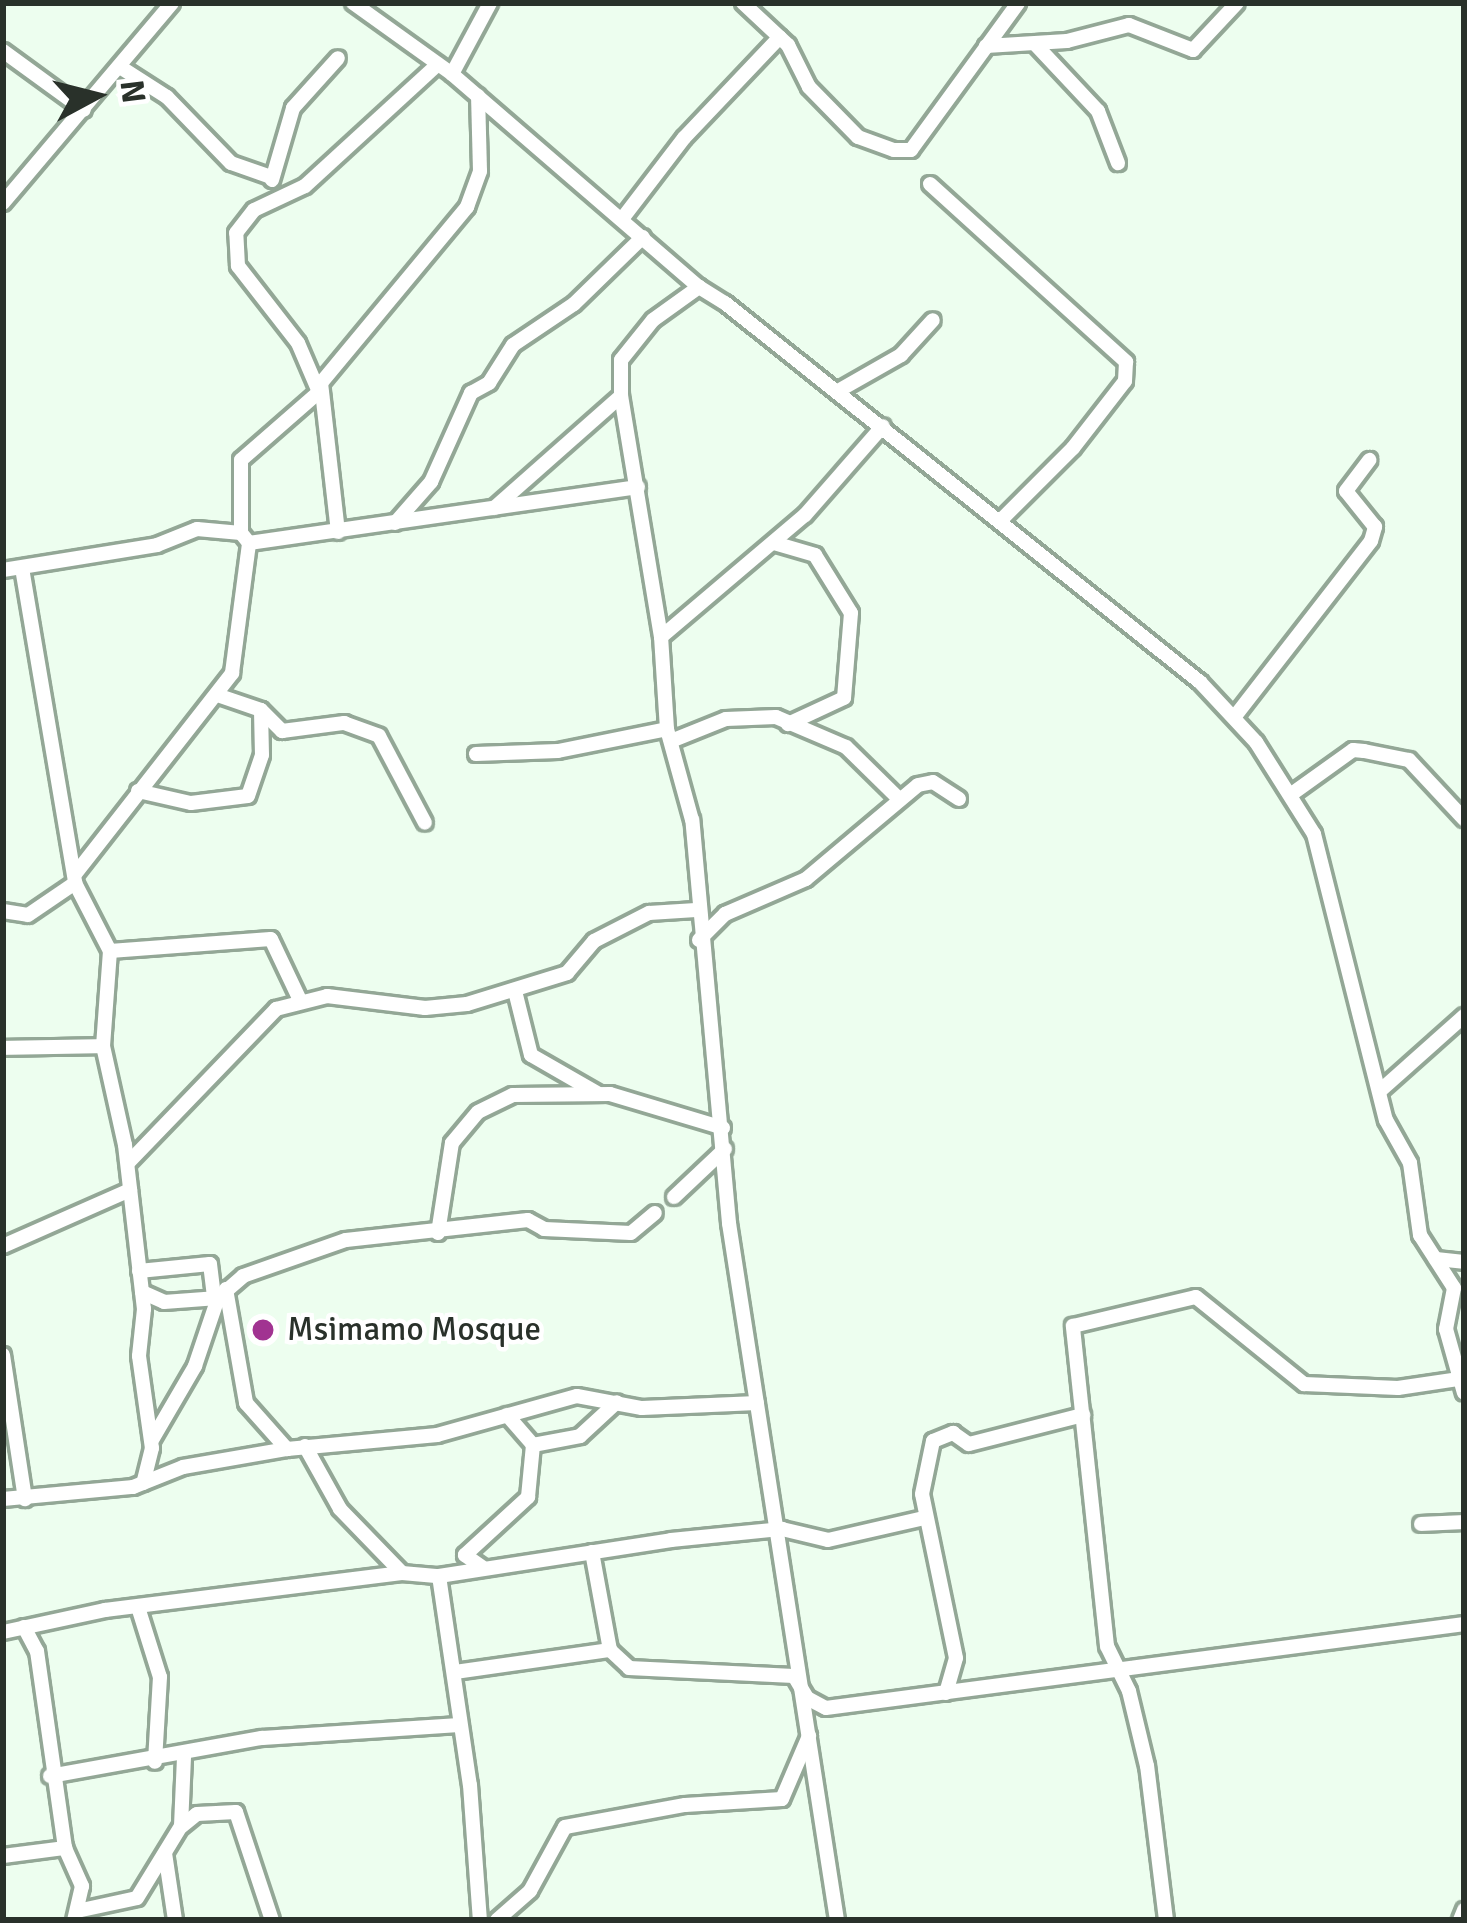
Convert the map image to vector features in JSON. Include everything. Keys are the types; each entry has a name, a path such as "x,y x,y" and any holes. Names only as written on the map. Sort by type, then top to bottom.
{"street":[{"path":"3,203 172,3"},
{"path":"353,3 452,74 700,287 883,426 1236,715 1293,793 1314,834 1382,1089 1386,1120 1410,1163 1420,1234 1454,1288 1446,1329 1462,1386 1312,1387 1270,1364 1191,1297 1076,1323 1106,1646 1122,1671 1147,1766 1166,1920"},
{"path":"452,74 490,3"},
{"path":"743,3 780,38 808,87 857,137 894,151 911,150 1018,3"},
{"path":"986,46 1035,44 1129,25 1193,50 1237,3"},
{"path":"622,220 684,138 780,38"},
{"path":"1035,44 1098,111 1118,163"},
{"path":"3,51 84,110"},
{"path":"271,177 298,98 338,58"},
{"path":"338,532 334,449 319,392 298,343 233,254 244,219 287,196 438,64"},
{"path":"121,67 167,97 231,163 271,177 287,196"},
{"path":"3,911 28,915 52,904 138,791 220,696 236,656 245,538 241,460 319,392 466,207 480,171 478,96"},
{"path":"930,184 1126,362 1125,381 1073,448 1000,520"},
{"path":"395,524 431,482 471,393 489,383 520,338 574,304 643,237"},
{"path":"700,287 630,344 618,370 661,637 669,735 688,795 699,940 757,1403 794,1676 808,1732 837,1920"},
{"path":"838,391 901,355 933,320"},
{"path":"494,508 621,396"},
{"path":"661,637 774,544 883,426"},
{"path":"1236,715 1371,541 1375,527 1346,491 1369,460"},
{"path":"3,570 157,545 197,530 245,538 338,532 638,487"},
{"path":"774,544 815,555 851,613 844,698 788,724"},
{"path":"22,568 53,779 75,878 85,915 110,951 103,1046 128,1163 142,1292 139,1356 152,1440"},
{"path":"220,696 261,710 282,731 344,723 379,736 425,823"},
{"path":"138,791 191,803 248,796 262,754 261,710"},
{"path":"476,754 558,752 669,735 744,716 788,724 846,747 898,798"},
{"path":"1293,793 1353,750 1364,751 1409,760 1464,819"},
{"path":"699,940 725,914 806,879 898,798 934,782 958,799"},
{"path":"52,904 85,915"},
{"path":"128,1163 257,1021 300,1000 448,1008 515,991 576,968 593,941 649,913 696,910"},
{"path":"110,951 272,939 300,1000"},
{"path":"515,991 531,1055 596,1093 723,1128"},
{"path":"1382,1089 1464,1016"},
{"path":"3,1048 103,1046"},
{"path":"438,1234 448,1153 468,1121 513,1095 596,1093"},
{"path":"674,1197 724,1149"},
{"path":"3,1246 130,1190"},
{"path":"142,1292 164,1301 219,1295 334,1242 438,1234 528,1220 544,1228 631,1233 656,1213"},
{"path":"1436,1258 1464,1262"},
{"path":"139,1271 210,1264 246,1403 287,1449"},
{"path":"142,1483 152,1440 195,1366 219,1295"},
{"path":"3,1354 25,1499"},
{"path":"3,1499 142,1483 183,1467 305,1446 437,1435 507,1415 525,1417 577,1396 617,1402 757,1403"},
{"path":"533,1445 580,1436 617,1402"},
{"path":"482,1567 465,1555 528,1497 533,1445 507,1415"},
{"path":"973,1690 956,1671 924,1518 924,1462 933,1441 953,1433 969,1444 1083,1415"},
{"path":"305,1446 340,1509 402,1573"},
{"path":"3,1632 138,1607 402,1573 439,1576 776,1529 828,1540 924,1518"},
{"path":"1421,1524 1464,1522"},
{"path":"592,1552 610,1650 629,1668 658,1676 794,1676"},
{"path":"439,1576 455,1672 480,1920"},
{"path":"138,1607 160,1676 155,1762"},
{"path":"794,1676 807,1698 826,1708 1464,1624"},
{"path":"24,1627 37,1651 50,1776 65,1848 82,1886 75,1915 129,1904 181,1826 197,1814 236,1812 272,1920"},
{"path":"455,1672 610,1650"},
{"path":"946,1693 956,1671"},
{"path":"497,1920 530,1891 565,1827 685,1805 782,1798 808,1732 826,1708"},
{"path":"50,1776 155,1762 262,1738 460,1725"},
{"path":"181,1826 184,1756"},
{"path":"3,1856 65,1848"},
{"path":"165,1853 175,1920"},
{"path":"1460,1920 1464,1910"}],"place":[{"name":"Msimamo Mosque","path":"263,1330"}]}
